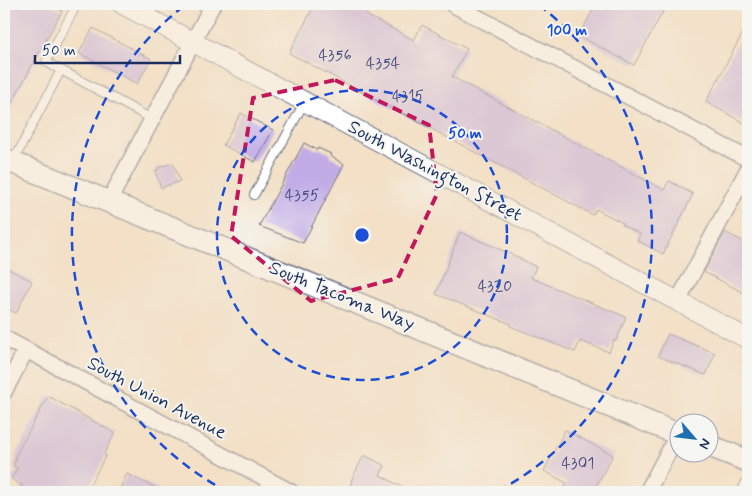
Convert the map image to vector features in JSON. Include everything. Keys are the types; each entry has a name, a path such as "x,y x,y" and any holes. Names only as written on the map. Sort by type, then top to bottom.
{"main road":[{"name":"South Tacoma Way","path":"8,161 670,430"},
{"path":"720,450 748,461"}],"street":[{"name":"South Washington Street","path":"122,4 748,339"},
{"path":"109,201 213,4"},
{"path":"452,4 748,159"},
{"path":"678,301 748,169"},
{"name":"South Union Avenue","path":"4,338 267,487 291,492"},
{"path":"4,392 26,350"},
{"path":"647,492 670,450"}],"lane":[{"path":"77,4 46,62 152,119"},
{"path":"8,161 61,70"},
{"path":"254,195 305,101"},
{"path":"741,492 748,478"}],"highlighted area":[{"path":"335,80 429,125 437,194 398,278 311,301 231,236 253,98"}],"building":[{"path":"4,4 48,4 62,11 4,117"},
{"path":"315,4 372,4 366,15 414,40 422,25 467,49 452,77 664,190 669,181 693,194 663,254 637,240 640,234 622,225 623,223 596,209 593,215 289,53"},
{"path":"596,4 667,4 634,65 579,36"},
{"path":"748,23 748,125 706,102"},
{"path":"93,28 151,59 137,84 79,53"},
{"path":"241,113 273,130 255,162 223,145"},
{"path":"304,143 317,150 318,148 331,154 330,156 344,164 303,243 259,226"},
{"path":"173,163 180,181 161,188 155,171 158,170 157,168"},
{"path":"460,232 536,267 531,278 626,317 609,352 580,341 575,352 436,294"},
{"path":"725,232 748,244 748,295 704,272"},
{"path":"4,267 32,281 16,313 4,307"},
{"path":"668,334 715,353 706,375 658,356"},
{"path":"48,396 115,433 104,454 106,455 86,492 19,492 23,486 11,479 18,468 13,466 17,458 15,457"},
{"path":"565,430 613,455 593,492 562,492 567,483 544,471"},
{"path":"364,455 385,466 380,475 411,492 347,492"},
{"path":"127,474 165,492 118,492"}]}
